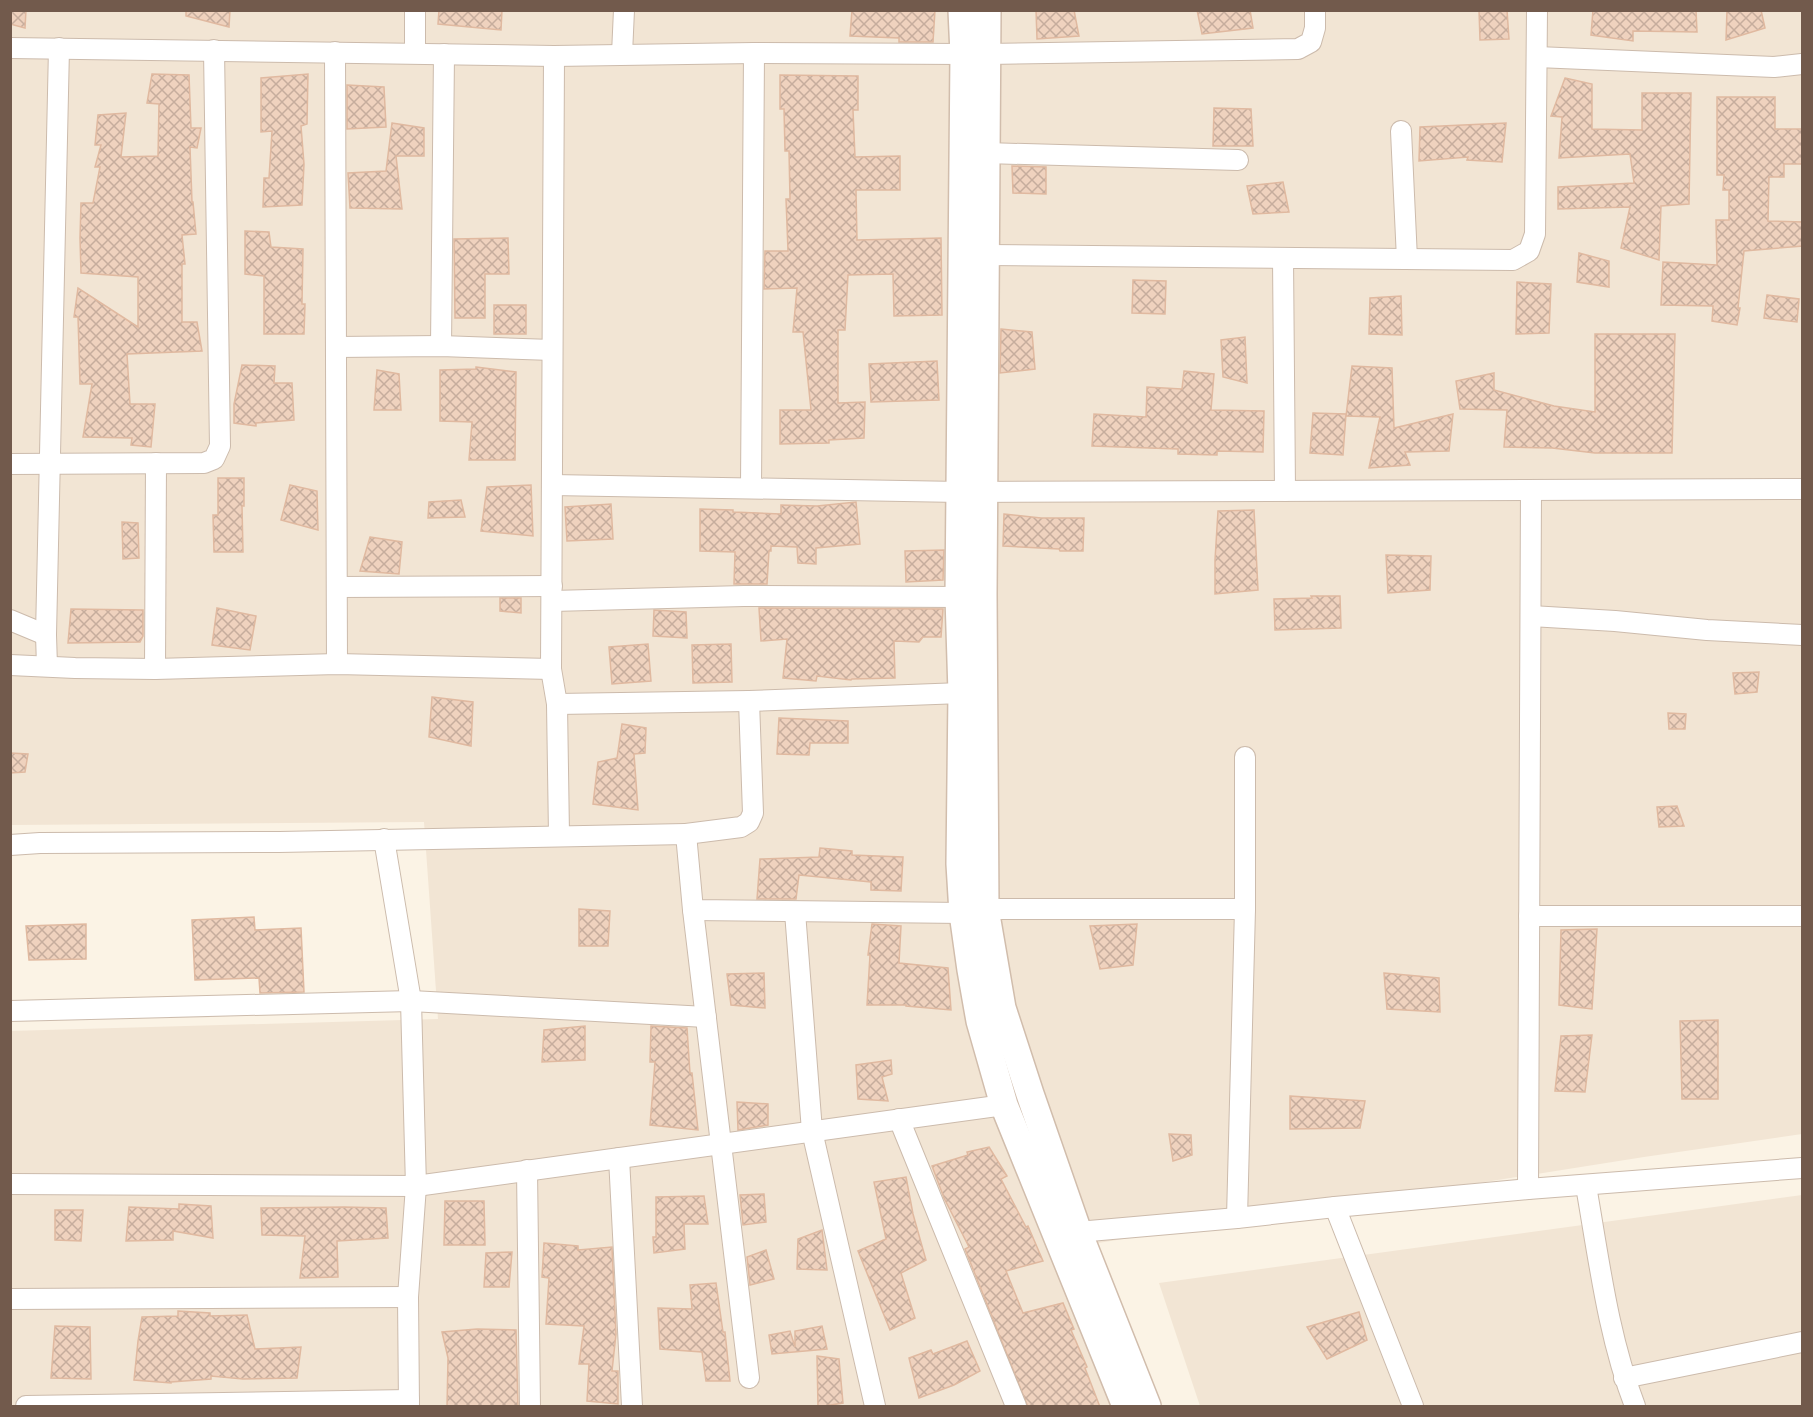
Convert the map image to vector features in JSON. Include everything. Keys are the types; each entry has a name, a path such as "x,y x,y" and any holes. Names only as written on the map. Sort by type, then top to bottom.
{"street":[{"path":"415,10 415,54"},
{"path":"622,54 624,10"},
{"path":"962,10 975,54 986,153 985,255 972,492 959,597 962,693 960,864 1002,1008 1078,1232 1147,1407"},
{"path":"987,10 975,54 972,492 983,703 971,970 980,1021 1004,1105 1126,1407"},
{"path":"10,48 554,56 754,53 975,54 1298,49 1311,42 1315,28 1315,10"},
{"path":"985,255 1513,260 1529,251 1535,234 1537,10"},
{"path":"47,666 59,48"},
{"path":"10,464 204,463 214,459 220,446 214,50"},
{"path":"335,52 337,664"},
{"path":"751,488 754,53"},
{"path":"441,346 444,54"},
{"path":"554,56 552,669 556,704 559,835"},
{"path":"1537,57 1774,67 1803,64"},
{"path":"1401,131 1407,259"},
{"path":"986,153 1238,160"},
{"path":"1283,258 1285,491"},
{"path":"336,347 441,346 552,351"},
{"path":"155,669 156,464"},
{"path":"552,485 972,492 1803,489"},
{"path":"1528,1189 1531,490"},
{"path":"337,587 552,594 959,597"},
{"path":"1531,616 1803,635"},
{"path":"10,620 46,635"},
{"path":"10,665 155,669 337,664 552,669"},
{"path":"556,704 749,701 962,693"},
{"path":"10,845 686,834 741,826 749,822 753,813 749,701"},
{"path":"1238,1218 1245,909 1245,757"},
{"path":"686,834 749,1378"},
{"path":"26,1407 409,1403 408,1298 416,1186 411,1001 384,839"},
{"path":"693,910 795,912 1245,909"},
{"path":"795,912 812,1131 875,1407"},
{"path":"1529,916 1803,916"},
{"path":"10,1011 411,1001 706,1017"},
{"path":"10,1184 416,1186 1004,1105"},
{"path":"899,1119 1016,1407"},
{"path":"619,1158 632,1407"},
{"path":"1078,1232 1528,1189 1803,1168"},
{"path":"527,1170 530,1407"},
{"path":"1586,1185 1612,1332 1624,1378 1635,1407"},
{"path":"1335,1207 1413,1407"},
{"path":"10,1299 408,1298"},
{"path":"1624,1378 1803,1342"}],"shaded area":[{"path":"11,11 1802,11 1802,1134 1079,1246 1141,1406 11,1406 10,1031 438,1019 424,822 11,825"},
{"path":"1802,1195 1802,1406 1200,1406 1159,1283"}],"building":[{"path":"10,10 26,10 25,28 10,24"},
{"path":"186,10 230,10 229,27 186,16"},
{"path":"439,10 502,10 501,30 438,24"},
{"path":"852,10 935,10 933,42 899,42 899,38 850,36"},
{"path":"1036,10 1074,10 1079,36 1037,39"},
{"path":"1197,10 1250,10 1253,28 1202,34"},
{"path":"1479,10 1507,10 1509,39 1480,40"},
{"path":"1593,10 1696,10 1697,32 1633,31 1633,41 1591,35"},
{"path":"1727,10 1761,10 1765,28 1726,40"},
{"path":"152,74 189,75 191,128 201,128 197,148 190,147 196,234 182,235 185,264 182,264 182,322 197,322 202,351 127,354 130,404 155,404 151,447 131,445 132,438 83,437 92,384 80,384 78,317 74,317 78,288 138,327 138,277 81,273 81,203 93,203 100,167 95,167 101,145 95,145 98,115 126,113 121,157 158,156 159,104 147,103"},
{"path":"308,74 307,124 301,126 304,164 302,205 263,207 264,178 269,178 272,131 261,132 261,78"},
{"path":"780,75 858,76 858,110 853,110 855,157 900,156 900,190 856,190 857,240 941,238 942,315 894,316 893,274 848,275 845,330 838,330 838,403 865,402 864,438 829,440 829,443 780,444 780,410 811,410 803,332 793,332 797,288 764,289 765,251 788,251 786,199 790,199 789,151 785,151 784,109 780,109"},
{"path":"1565,78 1592,84 1592,129 1642,130 1642,93 1691,93 1689,204 1661,206 1659,260 1621,248 1630,207 1558,209 1558,187 1634,183 1630,154 1559,158 1562,117 1551,116"},
{"path":"347,85 384,87 386,127 347,129"},
{"path":"1717,97 1775,97 1775,129 1803,129 1803,164 1784,164 1784,177 1769,177 1768,221 1803,222 1803,246 1744,251 1737,325 1712,321 1713,306 1661,305 1663,262 1717,265 1716,220 1729,220 1729,190 1723,190 1724,175 1717,175"},
{"path":"1214,108 1251,109 1253,146 1213,146"},
{"path":"392,123 424,128 424,156 396,156 402,209 350,208 348,173 386,171"},
{"path":"1506,123 1502,162 1467,160 1468,157 1419,161 1420,127"},
{"path":"1012,166 1046,167 1046,194 1013,193"},
{"path":"1283,182 1289,212 1253,214 1247,186"},
{"path":"245,231 269,232 271,247 303,249 304,334 264,334 264,276 245,274"},
{"path":"508,238 509,274 485,274 485,318 455,318 454,239"},
{"path":"1579,253 1609,261 1609,287 1577,282"},
{"path":"1133,280 1166,281 1165,314 1132,313"},
{"path":"1517,282 1551,284 1549,333 1516,334"},
{"path":"1767,295 1799,299 1797,322 1764,318"},
{"path":"1401,296 1402,335 1369,334 1370,298"},
{"path":"494,305 526,305 526,334 494,334"},
{"path":"1001,329 1032,332 1035,369 1000,373"},
{"path":"1595,334 1675,334 1672,453 1595,453 1552,448 1504,447 1507,410 1460,409 1456,381 1494,373 1494,390 1554,406 1595,412"},
{"path":"1245,337 1247,383 1223,377 1221,340"},
{"path":"937,361 939,400 871,402 869,364"},
{"path":"242,365 275,366 274,383 292,383 294,420 256,423 256,426 234,423 234,404"},
{"path":"1352,366 1392,368 1394,428 1453,414 1449,451 1405,452 1410,465 1369,468 1380,417 1346,416"},
{"path":"476,367 516,372 515,460 469,460 472,422 440,421 440,370 476,369"},
{"path":"377,370 399,374 401,410 374,410"},
{"path":"1184,371 1214,374 1211,410 1264,411 1263,452 1217,451 1217,455 1178,454 1178,449 1092,446 1094,414 1146,417 1147,387 1182,389"},
{"path":"1313,413 1346,414 1343,455 1310,453"},
{"path":"218,478 244,478 243,552 214,552 213,515 218,515"},
{"path":"290,485 317,491 318,530 281,520"},
{"path":"531,485 533,536 481,531 487,487"},
{"path":"461,500 465,517 428,518 429,502"},
{"path":"856,502 860,544 816,548 816,564 798,563 797,547 771,546 767,584 734,584 735,552 700,551 700,509 781,514 781,505 817,506"},
{"path":"611,504 613,539 567,541 565,507"},
{"path":"1254,510 1258,590 1215,594 1218,511"},
{"path":"1004,514 1041,518 1084,518 1083,551 1003,546"},
{"path":"122,522 138,523 139,558 123,559"},
{"path":"370,537 402,542 399,574 360,571"},
{"path":"944,550 943,580 906,582 905,551"},
{"path":"1386,555 1431,556 1430,590 1388,593"},
{"path":"1311,596 1340,596 1341,628 1275,630 1274,599 1312,598"},
{"path":"500,598 521,598 521,613 500,611"},
{"path":"217,608 256,616 250,650 212,645"},
{"path":"759,608 943,609 941,637 923,637 919,642 894,641 895,678 851,680 817,676 816,681 783,678 787,639 761,641"},
{"path":"71,609 143,610 143,636 140,642 68,643"},
{"path":"654,610 686,612 687,638 653,636"},
{"path":"648,644 651,681 612,684 609,647"},
{"path":"731,644 732,682 693,683 692,645"},
{"path":"1759,672 1757,692 1735,694 1733,673"},
{"path":"432,697 473,702 471,746 429,737"},
{"path":"1668,713 1686,714 1685,729 1669,729"},
{"path":"779,718 848,721 848,743 810,743 809,755 777,754"},
{"path":"622,724 646,728 645,753 634,754 638,810 593,804 598,762 617,758"},
{"path":"10,753 28,754 25,772 10,773"},
{"path":"1677,806 1684,826 1659,827 1657,807"},
{"path":"820,848 852,851 852,855 903,857 901,891 871,890 871,882 799,875 796,899 757,899 760,859 819,857"},
{"path":"579,909 610,911 608,946 579,946"},
{"path":"254,917 255,930 301,928 304,992 260,993 259,978 195,980 192,920"},
{"path":"86,924 86,959 29,960 26,926"},
{"path":"872,924 901,926 899,963 948,968 951,1010 906,1005 867,1005 870,955 868,955"},
{"path":"1137,924 1133,965 1100,969 1090,926"},
{"path":"1597,929 1592,1009 1559,1005 1561,930"},
{"path":"764,973 765,1008 731,1005 727,974"},
{"path":"1384,973 1439,978 1440,1012 1387,1009"},
{"path":"1718,1020 1718,1099 1682,1099 1680,1021"},
{"path":"585,1026 585,1060 542,1062 544,1030"},
{"path":"651,1026 687,1028 690,1073 692,1073 698,1130 650,1125 655,1062 650,1062"},
{"path":"1592,1035 1585,1092 1555,1091 1561,1036"},
{"path":"891,1060 892,1074 882,1077 888,1101 858,1099 856,1065"},
{"path":"1290,1096 1365,1101 1360,1128 1290,1129"},
{"path":"737,1102 768,1104 768,1125 738,1130"},
{"path":"1169,1134 1191,1135 1192,1155 1173,1161"},
{"path":"989,1147 1007,1176 1001,1179 1026,1227 1028,1226 1043,1261 1006,1271 1023,1313 1063,1303 1100,1407 1028,1407 965,1249 969,1247 944,1198 932,1166 968,1155 967,1152"},
{"path":"906,1177 913,1214 926,1260 901,1273 915,1318 890,1330 858,1251 886,1239 874,1182"},
{"path":"764,1194 766,1222 743,1225 740,1195"},
{"path":"704,1196 708,1224 684,1224 685,1249 654,1253 656,1197"},
{"path":"445,1201 484,1201 485,1245 444,1245"},
{"path":"179,1204 211,1206 213,1238 173,1231 173,1240 126,1241 129,1207 179,1209"},
{"path":"261,1208 386,1208 388,1238 337,1241 338,1277 300,1278 305,1236 262,1235"},
{"path":"55,1210 83,1210 81,1241 55,1240"},
{"path":"822,1230 827,1270 797,1269 798,1239"},
{"path":"544,1243 578,1246 578,1250 612,1247 616,1334 612,1371 618,1371 618,1404 587,1401 589,1364 579,1364 584,1326 546,1324 549,1278 542,1277"},
{"path":"766,1250 774,1279 750,1285 747,1257"},
{"path":"512,1252 509,1287 484,1287 486,1253"},
{"path":"716,1283 723,1332 725,1332 730,1381 706,1381 702,1352 660,1349 658,1308 692,1309 690,1285"},
{"path":"178,1311 210,1313 210,1316 247,1315 255,1349 301,1347 297,1378 243,1379 211,1376 211,1379 171,1383 134,1380 142,1317 178,1316"},
{"path":"1359,1312 1367,1340 1327,1359 1307,1327"},
{"path":"55,1326 90,1327 91,1379 51,1378"},
{"path":"822,1326 827,1349 772,1354 769,1335 790,1331 795,1347 795,1331"},
{"path":"477,1329 516,1330 518,1407 447,1407 448,1358 442,1332"},
{"path":"967,1341 980,1371 954,1385 919,1398 909,1358 931,1350 933,1354"},
{"path":"817,1356 839,1359 843,1403 818,1407"}]}
